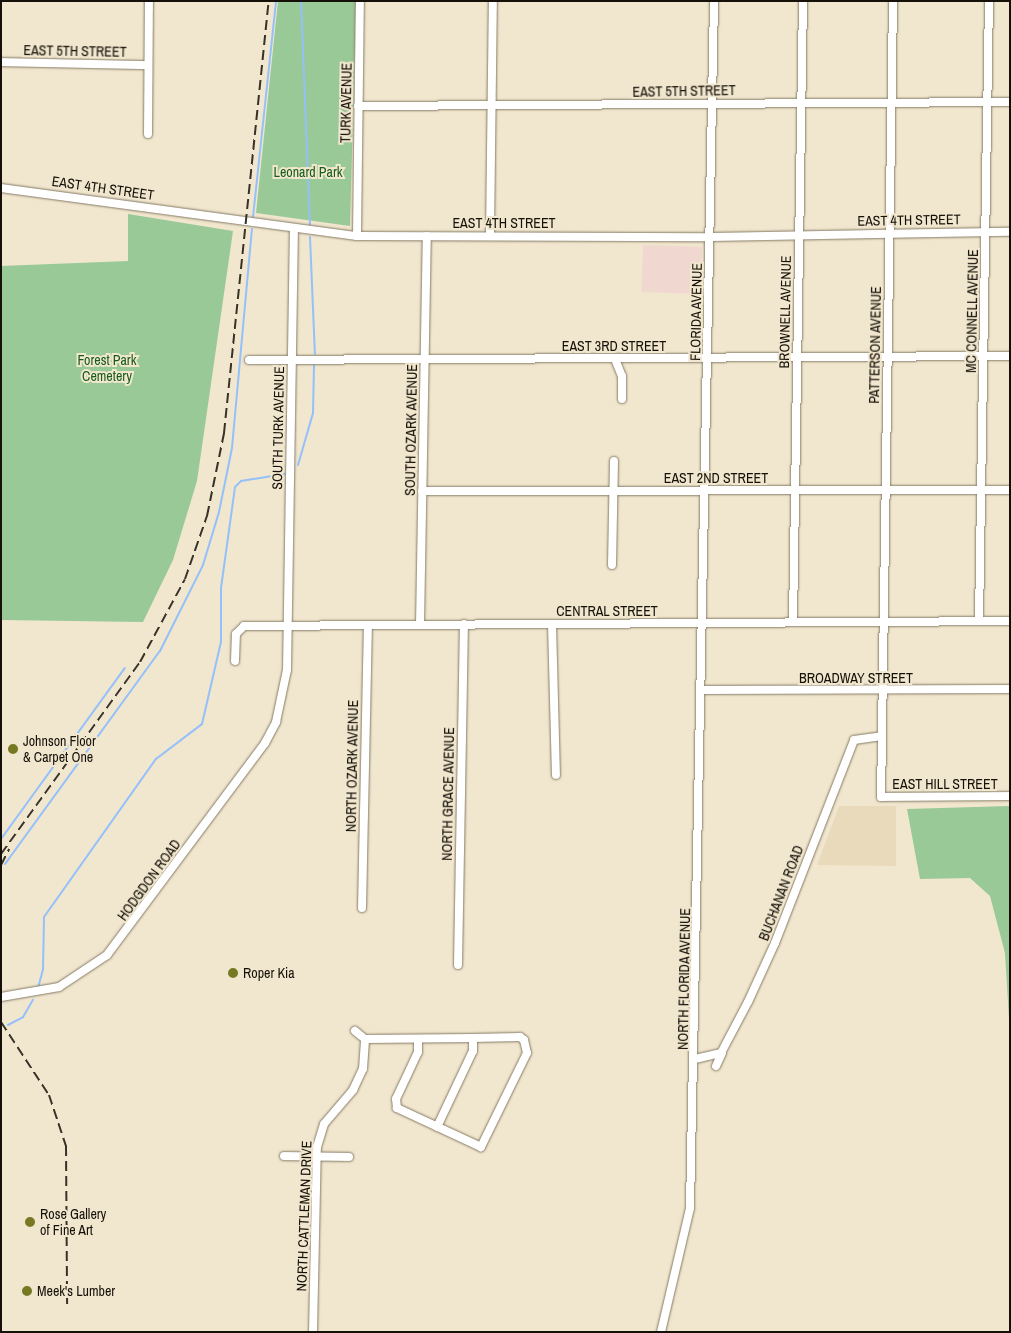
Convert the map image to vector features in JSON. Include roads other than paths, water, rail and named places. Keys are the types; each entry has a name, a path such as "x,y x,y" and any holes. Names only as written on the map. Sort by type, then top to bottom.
{"street":[{"path":"148,134 149,1"},
{"name":"TURK AVENUE","path":"357,236 360,1"},
{"path":"490,235 493,1"},
{"name":"FLORIDA AVENUE","path":"703,623 714,1"},
{"name":"BROWNELL AVENUE","path":"792,622 803,1"},
{"name":"PATTERSON AVENUE","path":"881,797 882,622 893,1"},
{"name":"MC CONNELL AVENUE","path":"979,621 990,1"},
{"name":"EAST 5TH STREET","path":"1,62 148,65"},
{"name":"EAST 5TH STREET","path":"358,106 1010,102"},
{"name":"EAST 4TH STREET","path":"1,188 357,236 711,237 890,232 1010,232"},
{"name":"SOUTH TURK AVENUE","path":"276,722 286,678 288,626 294,229"},
{"name":"SOUTH OZARK AVENUE","path":"420,625 427,236"},
{"name":"EAST 3RD STREET","path":"249,360 1010,356"},
{"path":"615,358 622,376 622,399"},
{"path":"612,565 614,462"},
{"name":"EAST 2ND STREET","path":"422,491 1010,490"},
{"name":"CENTRAL STREET","path":"235,661 240,627 1010,621"},
{"name":"NORTH FLORIDA AVENUE","path":"660,1332 690,1208 695,1059 703,623"},
{"name":"NORTH GRACE AVENUE","path":"458,965 464,624"},
{"path":"552,624 556,775"},
{"name":"NORTH OZARK AVENUE","path":"362,908 368,625"},
{"name":"BROADWAY STREET","path":"702,690 1010,689"},
{"name":"HODGDON ROAD","path":"1,997 60,987 107,955 265,743 276,722"},
{"name":"BUCHANAN ROAD","path":"723,1052 776,943 854,740 882,736"},
{"name":"EAST HILL STREET","path":"881,797 1010,796"},
{"path":"355,1031 365,1039 520,1037 527,1053 481,1147 399,1110 396,1104 418,1052 418,1039"},
{"path":"437,1127 473,1051 472,1038"},
{"name":"NORTH CATTLEMAN DRIVE","path":"313,1332 316,1156 324,1124 359,1080 365,1039"},
{"path":"695,1059 714,1058 723,1052"},
{"path":"716,1066 723,1052"},
{"path":"284,1156 349,1157"}],"waterway":[{"path":"253,217 276,1"},
{"path":"301,1 310,225"},
{"path":"5,864 160,651 203,565 219,512 232,448 252,229"},
{"path":"310,237 315,354"},
{"path":"298,465 313,413 314,365"},
{"path":"38,988 43,969 44,917 156,759 202,724 221,642 221,588 235,487 241,481 284,474"},
{"path":"1,839 125,668"},
{"path":"8,1025 23,1017 33,1000"}],"railway":[{"path":"1,854 140,662 185,579 207,516 224,433 269,1"},
{"path":"1,865 9,849"},
{"path":"1,1022 49,1095 66,1146 67,1304"}],"place":[{"name":"Johnson Floor & Carpet One","path":"13,749"},
{"name":"Roper Kia","path":"233,973"},
{"name":"Rose Gallery of Fine Art","path":"30,1222"},
{"name":"Meek's Lumber","path":"27,1291"}],"park label":[{"name":"Leonard Park","path":"308,172"},
{"name":"Forest Park Cemetery","path":"107,368"}]}
